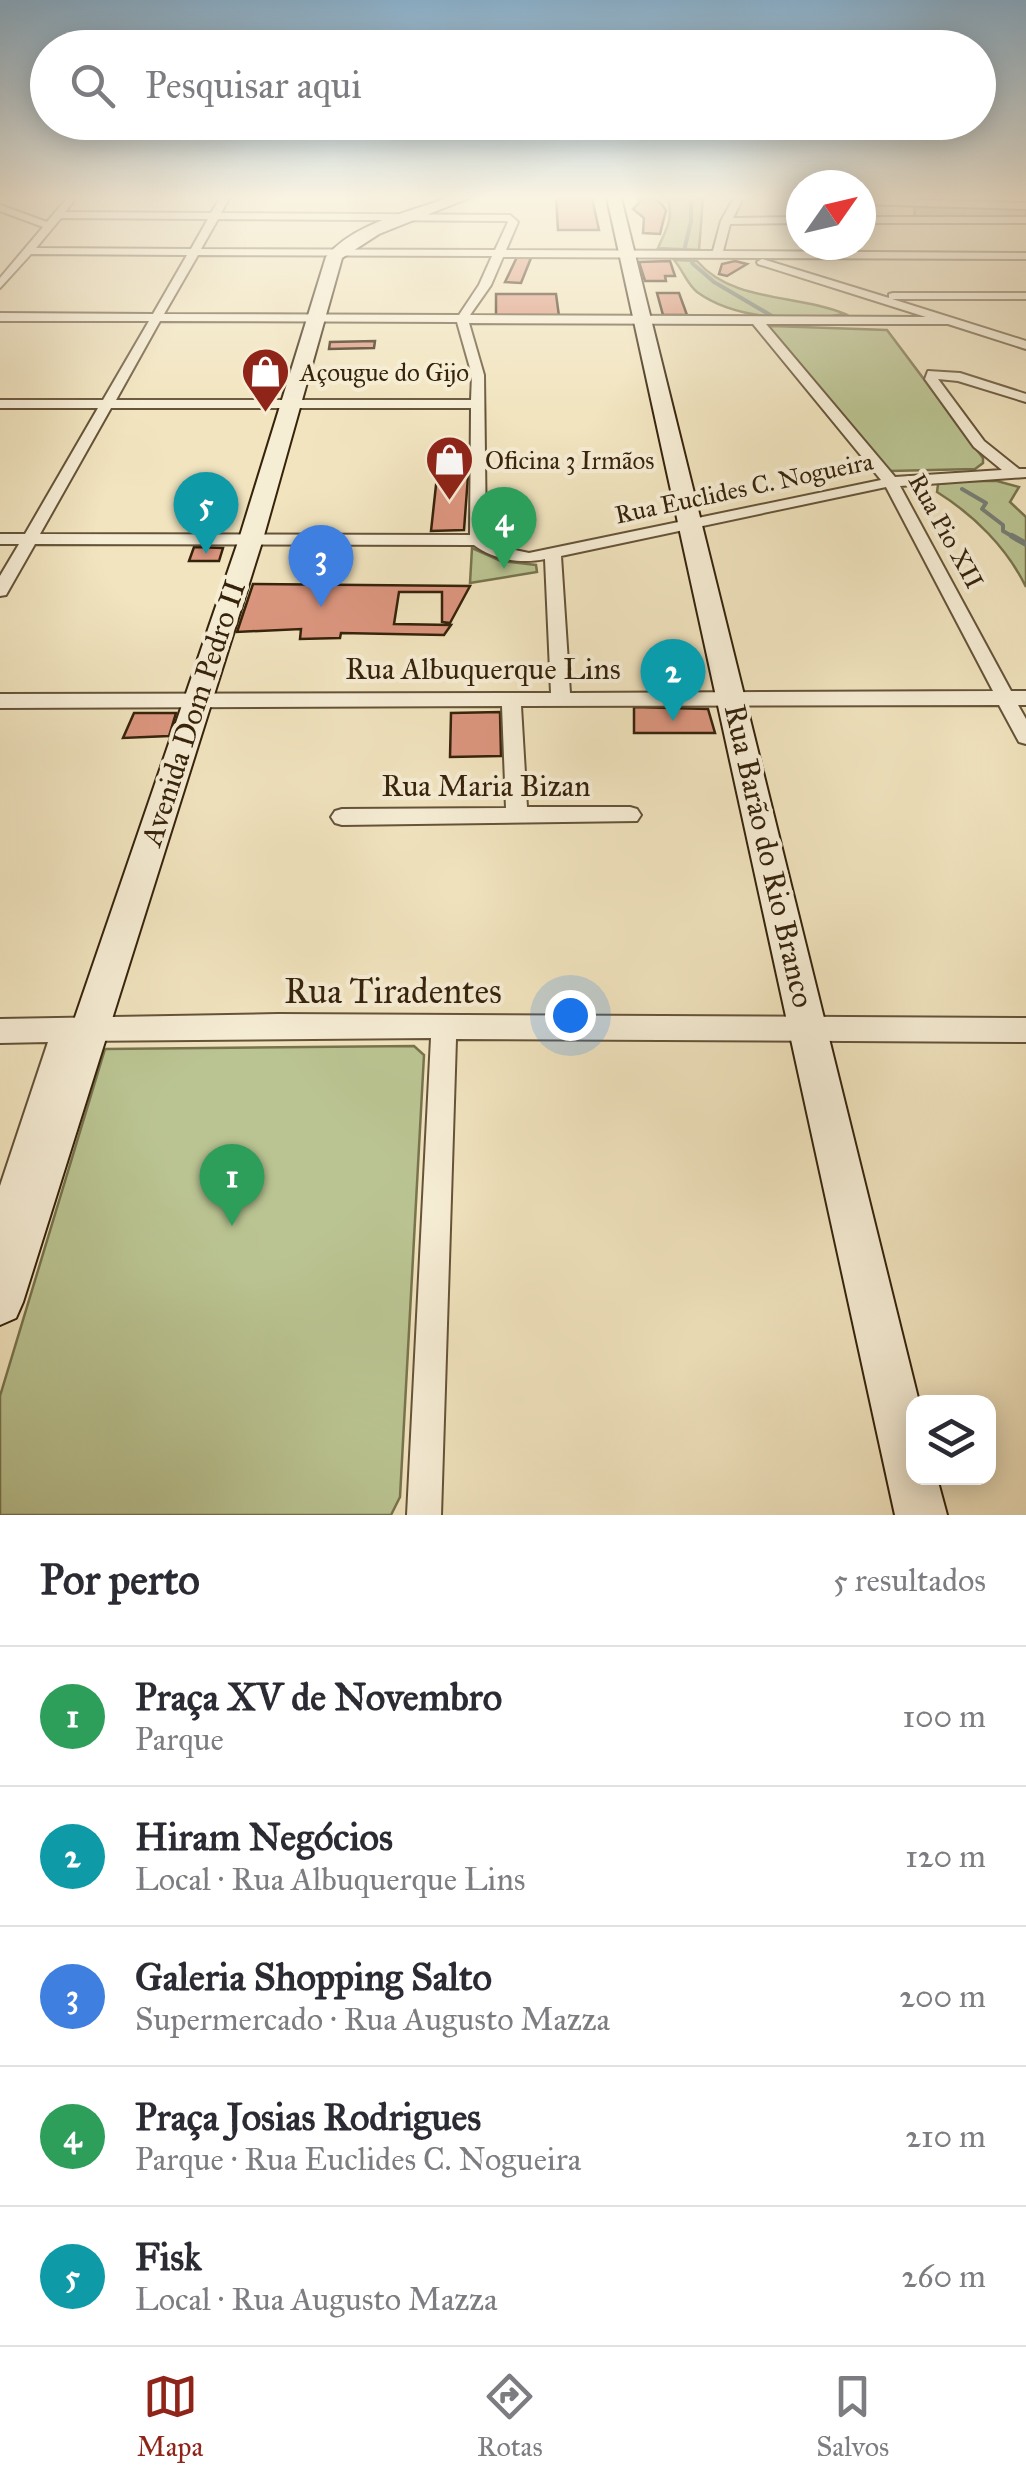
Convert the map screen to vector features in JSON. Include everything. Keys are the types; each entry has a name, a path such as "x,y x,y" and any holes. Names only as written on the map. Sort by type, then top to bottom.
{"main road":[{"name":"Avenida Dom Pedro II","path":"0,1302 75,1032 196,703 251,539 332,269"},
{"name":"Rua Barão do Rio Branco","path":"629,269 693,524 921,1515"}],"street":[{"path":"0,590 184,269"},
{"path":"462,320 486,285 492,269"},
{"path":"783,269 1026,345"},
{"path":"873,296 1026,296"},
{"path":"0,316 947,321"},
{"path":"462,320 478,375 478,540"},
{"name":"Rua Pio XII","path":"757,321 891,482 1016,698 1026,737"},
{"path":"1021,473 979,444 931,379 933,374 960,377 1026,398"},
{"path":"0,404 479,404"},
{"name":"Rua Euclides C. Nogueira","path":"0,539 478,540 506,555 553,554 891,482 1021,473"},
{"path":"553,554 562,698"},
{"name":"Rua Albuquerque Lins","path":"0,701 1016,698"},
{"path":"511,699 517,814"},
{"name":"Rua Maria Bizan","path":"342,817 630,815"},
{"path":"424,1515 444,1026"},
{"name":"Rua Tiradentes","path":"0,1032 444,1026 1026,1030"},
{"path":"0,1228 75,1032"}],"green space":[{"path":"680,269 705,269 747,291 845,314 789,318 749,313 712,301 690,285"},
{"path":"767,327 887,330 983,463 975,469 890,471"},
{"path":"997,481 1019,487 1010,502 1026,517 1026,587 988,534 937,492 938,484"},
{"path":"472,548 501,561 536,565 537,572 470,583"},
{"path":"414,1046 424,1055 400,1497 391,1515 0,1515 0,1396 105,1049"}],"building":[{"path":"511,269 527,269 521,283 505,282"},
{"path":"641,269 673,269 675,276 665,276 666,281 645,281"},
{"path":"721,269 739,269 727,276 719,274"},
{"path":"657,293 679,293 687,315 663,315"},
{"path":"496,294 556,294 559,316 496,316"},
{"path":"375,341 374,348 329,349 330,342"},
{"name":"Oficina 3 Irmãos","path":"437,476 468,476 464,530 431,531"},
{"path":"194,547 223,548 219,561 189,561"},
{"path":"253,584 470,586 450,623 442,622 442,592 399,592 394,624 451,625 444,635 341,633 340,638 300,639 301,629 237,632"},
{"path":"634,707 708,709 715,733 634,733"},
{"path":"500,712 501,756 450,757 451,713"},
{"path":"134,713 176,713 169,736 123,738"}],"waterway":[{"path":"699,269 772,316"},
{"path":"962,489 986,503 982,509 1003,525 1003,531 1017,539"},
{"path":"1012,536 1026,544"}],"place":[{"name":"Açougue do Gijo","path":"265,414"},
{"name":"Oficina 3 Irmãos","path":"450,502"},
{"name":"Fisk","path":"206,554"},
{"name":"Praça Josias Rodrigues","path":"504,569"},
{"name":"Galeria Shopping Salto","path":"321,607"},
{"name":"Hiram Negócios","path":"673,721"},
{"name":"Praça XV de Novembro","path":"232,1226"}]}
